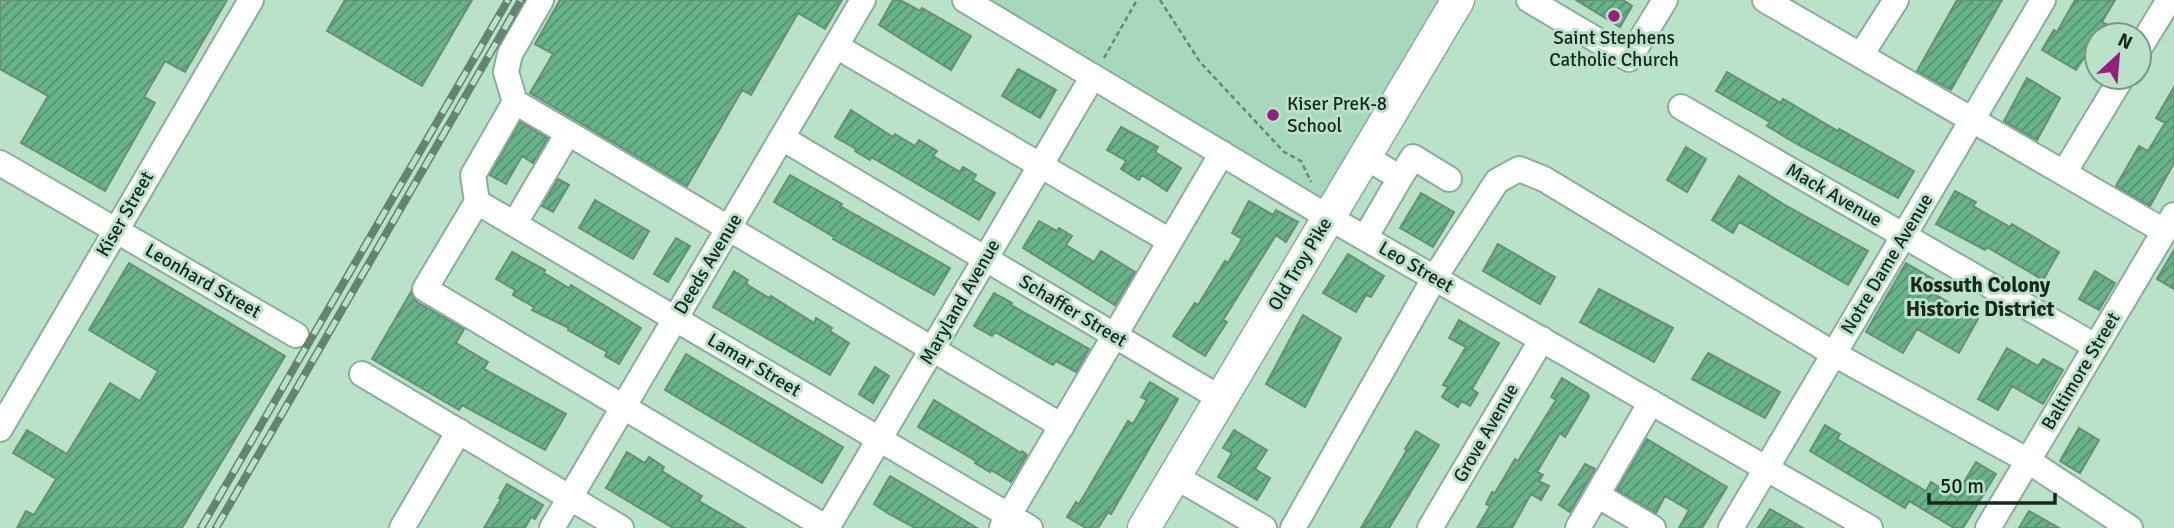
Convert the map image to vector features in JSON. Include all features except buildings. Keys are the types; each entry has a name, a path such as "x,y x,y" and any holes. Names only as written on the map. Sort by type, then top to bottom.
{"main road":[{"name":"Old Troy Pike","path":"1144,528 1458,0"}],"street":[{"name":"Kiser Street","path":"0,429 251,0"},
{"path":"541,0 510,54 506,72 515,102 1062,426"},
{"name":"Deeds Avenue","path":"552,528 863,0"},
{"name":"Leo Street","path":"965,0 1328,217 1870,528"},
{"path":"1529,0 1629,59 1665,0"},
{"path":"1765,0 2064,173 2169,223"},
{"path":"1861,55 1896,0"},
{"name":"Notre Dame Avenue","path":"1731,528 2043,0"},
{"path":"2153,26 2169,0"},
{"path":"836,46 1170,241"},
{"name":"Maryland Avenue","path":"827,528 1093,76"},
{"path":"2064,173 2114,91"},
{"path":"515,102 473,175 477,202 425,289 827,528"},
{"name":"Mack Avenue","path":"1681,107 2095,346"},
{"path":"515,223 568,133"},
{"name":"Schaffer Street","path":"782,138 1220,398"},
{"path":"1014,524 1062,426 1222,153"},
{"path":"1364,156 1400,178"},
{"path":"1365,238 1413,157 1449,179"},
{"name":"Leonhard Street","path":"0,163 296,335"},
{"path":"1293,528 1435,277 1497,181 1519,169 1544,179 1834,354 2027,460 2130,528"},
{"name":"Lamar Street","path":"477,202 880,439 1014,524"},
{"name":"Baltimore Street","path":"1988,528 2169,223"},
{"name":"Grove Avenue","path":"1430,528 1542,339"},
{"path":"362,374 621,528"},
{"path":"1577,528 1651,401"},
{"path":"402,528 459,431"},
{"path":"1174,476 1264,528"},
{"path":"1597,495 1653,528"}],"path":[{"path":"1093,76 1137,0"},
{"path":"1160,0 1200,62 1284,152 1301,162 1312,184"}],"shaded area":[{"name":"Kiser PreK-8 School","path":"965,0 1458,0 1328,217"}],"railway":[{"path":"201,528 508,0"},
{"path":"216,528 521,0"}],"place":[{"name":"Saint Stephens Catholic Church","path":"1614,16"},
{"name":"Kiser PreK-8 School","path":"1273,115"}],"district":[{"name":"Kossuth Colony Historic District","path":"1980,297"}]}
